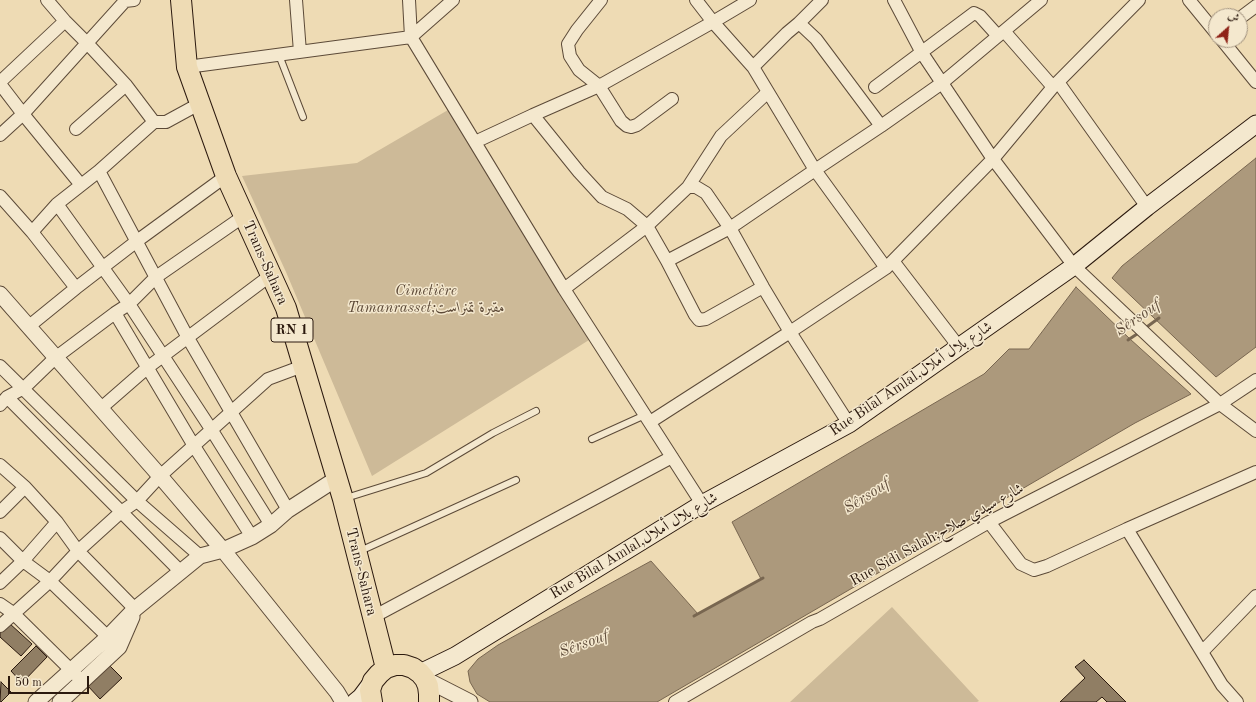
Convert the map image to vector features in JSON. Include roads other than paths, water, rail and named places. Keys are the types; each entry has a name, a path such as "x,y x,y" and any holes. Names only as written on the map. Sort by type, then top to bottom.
{"main road":[{"name":"Trans-Sahara","path":"181,0 187,67 199,104 226,176 286,308 343,499 373,617 380,675 370,690 372,702"},
{"name":"Rue Bilal Amlal,شارع بلال أملال","path":"423,676 702,504 849,424 1074,266 1147,207 1256,124"},
{"path":"355,702 380,675 395,665 404,665 413,668 423,676 428,686 428,702"}],"street":[{"path":"47,0 126,85 154,122"},
{"path":"0,135 23,114 128,0"},
{"path":"296,0 300,52"},
{"path":"409,0 411,37 564,288 702,504"},
{"path":"187,67 411,37 453,0"},
{"path":"601,0 577,30 568,44 570,56 579,70 599,86 621,121 627,126 631,127 637,125 672,99"},
{"path":"696,0 753,68 815,170 889,265 959,347"},
{"path":"475,142 599,86 750,0"},
{"path":"753,68 822,0"},
{"path":"894,0 922,53 993,159 1074,266 1220,404 1256,431"},
{"path":"667,261 730,228 881,126 942,83 1042,0"},
{"path":"648,419 790,332 889,265 993,159 1055,84 1139,0"},
{"path":"1189,0 1208,23"},
{"path":"875,87 974,13 980,16 1001,34 1055,84 1147,207"},
{"path":"65,21 0,83 23,114 81,185"},
{"path":"799,23 816,39 881,126"},
{"path":"1228,48 1256,82"},
{"path":"76,129 126,85"},
{"path":"564,288 647,226 688,187 721,136 768,92"},
{"path":"32,232 57,204 99,171 154,122 166,122 199,104"},
{"path":"533,115 579,172 602,197 627,209 647,226 699,320 706,319 763,288"},
{"path":"99,171 188,338 288,510"},
{"path":"28,327 137,241 226,176"},
{"path":"688,187 696,187 706,193 730,228 763,288 849,424"},
{"path":"0,196 32,232 76,288"},
{"path":"57,204 129,304 211,429 271,525"},
{"path":"181,572 121,512 4,401 24,388 55,358 129,304 156,277 244,216"},
{"path":"100,409 147,368 271,276"},
{"path":"0,294 223,550 337,692 343,702"},
{"path":"115,313 194,446 252,537"},
{"path":"0,366 138,501 200,556"},
{"path":"0,626 50,581 78,551 121,512 138,501 160,476 268,379 303,366"},
{"name":"Rue Sidi Salah;شارع سيدي صلاح","path":"675,702 812,622 827,615 989,522 1220,404 1256,380"},
{"path":"373,617 672,457"},
{"path":"0,466 25,487 57,522 78,551 136,609"},
{"path":"989,522 1021,564 1034,570 1047,566 1256,472"},
{"path":"36,702 108,637 136,609 200,556 223,550 252,537 271,525 288,510 336,479"},
{"path":"0,512 25,487"},
{"path":"0,583 23,561 57,522"},
{"path":"1127,529 1222,685 1237,702"},
{"path":"0,538 23,561 50,581 108,637"},
{"path":"1202,652 1256,596"},
{"path":"0,604 13,613 82,681"},
{"path":"60,702 119,647 136,609"},
{"path":"423,676 470,702"}],"lane":[{"path":"279,55 303,117"},
{"path":"343,499 426,473 493,433 536,411"},
{"path":"592,439 648,419"},
{"path":"356,552 516,480"}],"water":[{"path":"1256,158 1256,347 1216,377 1112,278 1122,266"},
{"path":"1076,287 1130,339 1191,394 1135,423 657,702 490,702 477,694 470,682 468,671 478,659 498,645 651,561 698,614 761,579 732,522 984,374 1009,349 1029,349"}],"waterway":[{"name":"Sêrsouf","path":"1144,329 1159,318"},
{"name":"Sêrsouf","path":"1128,340 1140,332"},
{"name":"Sêrsouf","path":"694,616 763,578"}],"park label":[{"name":"Cimetière Tamanrasset;مقبرة تمنراست","path":"426,300"}]}
